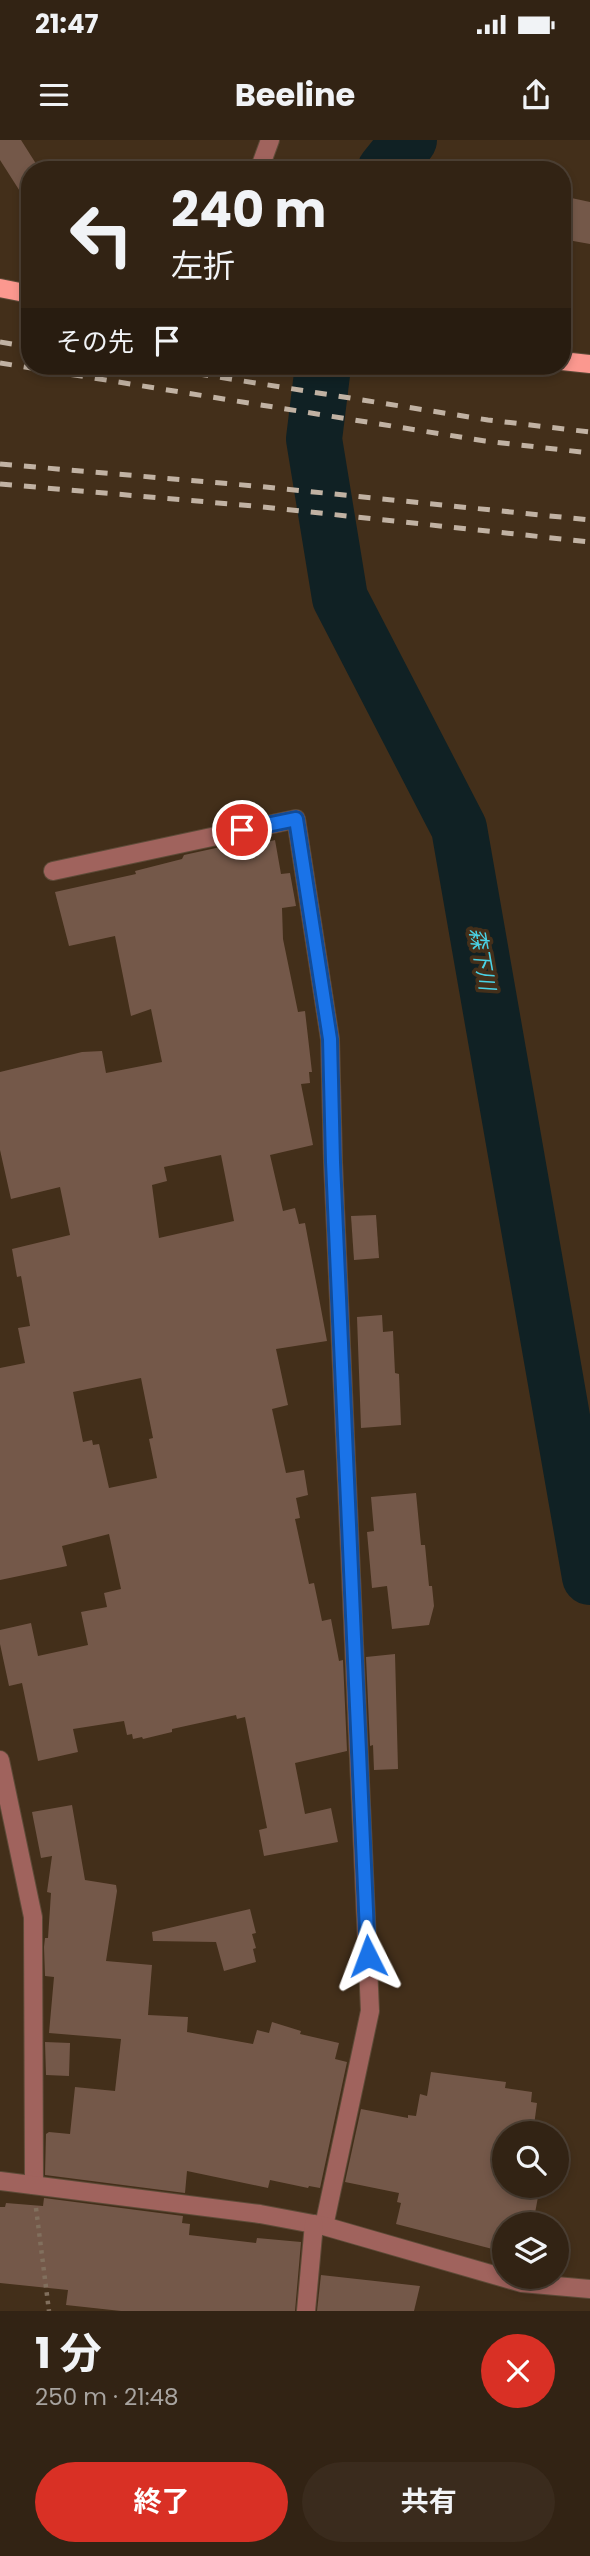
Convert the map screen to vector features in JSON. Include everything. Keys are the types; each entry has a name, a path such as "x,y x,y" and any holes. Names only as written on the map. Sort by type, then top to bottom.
{"main road":[{"path":"0,288 21,292"},
{"path":"571,362 590,364"}],"street":[{"path":"262,161 270,140"},
{"path":"53,871 296,819 330,1039 370,2011 319,2225 306,2311"},
{"path":"0,1760 33,1917 34,2185"},
{"path":"0,2181 260,2214 319,2225 522,2283 590,2289"}],"path":[{"path":"34,2185 49,2311"}],"building":[{"path":"0,140 21,140 34,161 21,161 21,193 0,160"},
{"path":"571,198 590,202 590,244 571,241"},
{"path":"266,837 267,842 275,840 281,874 290,873 296,906 282,908 283,939 298,1012 305,1011 312,1072 309,1072 310,1083 301,1084 313,1145 270,1155 283,1211 295,1208 299,1224 305,1223 327,1341 276,1349 288,1405 272,1409 286,1473 304,1470 308,1495 296,1498 300,1518 295,1519 309,1584 314,1583 322,1621 331,1619 339,1661 343,1660 347,1751 295,1763 305,1814 331,1808 338,1842 264,1856 259,1830 267,1828 245,1717 237,1719 236,1715 172,1729 172,1732 143,1739 133,1739 132,1734 127,1735 124,1721 73,1729 78,1752 38,1761 22,1683 9,1686 0,1644 0,1630 31,1623 38,1656 88,1645 81,1612 107,1607 104,1593 121,1589 109,1534 62,1546 67,1566 0,1580 0,1368 25,1363 18,1328 30,1326 21,1276 17,1277 12,1249 70,1235 60,1187 11,1199 0,1150 0,1072 82,1052 102,1051 106,1073 162,1062 151,1009 131,1016 115,936 69,946 55,892 136,874 135,871 182,859 184,855","holes":["221,1155 234,1221 159,1238 152,1185 167,1181 164,1167","141,1378 153,1438 149,1439 157,1478 109,1488 99,1444 93,1445 92,1440 83,1442 73,1392"]},
{"path":"376,1215 379,1258 354,1260 351,1216"},
{"path":"382,1315 383,1332 393,1331 395,1373 399,1374 401,1425 361,1428 357,1317"},
{"path":"416,1493 421,1545 425,1545 434,1606 429,1625 392,1629 387,1586 372,1588 367,1532 374,1531 371,1497"},
{"path":"395,1654 398,1769 374,1770 373,1745 370,1746 366,1657"},
{"path":"72,1805 85,1880 116,1885 106,1961 152,1965 148,2015 188,2017 187,2032 253,2044 257,2030 269,2033 272,2022 301,2031 300,2034 339,2043 335,2059 347,2062 320,2188 270,2180 268,2188 187,2171 185,2193 45,2175 46,2134 70,2134 75,2087 115,2091 121,2039 49,2033 54,1977 45,1976 44,1947 45,1938 48,1938 51,1893 47,1892 52,1856 41,1858 32,1812"},
{"path":"250,1909 256,1933 252,1934 256,1962 224,1971 216,1942 153,1941 152,1932"},
{"path":"45,2042 70,2043 69,2076 46,2075"},
{"path":"431,2072 506,2082 505,2088 532,2092 531,2102 537,2103 535,2121 492,2121 492,2198 538,2198 535,2212 492,2212 492,2249 396,2224 401,2203 397,2202 399,2193 345,2182 361,2109 408,2118 408,2115 416,2116 420,2094 427,2096"},
{"path":"44,2198 183,2216 182,2223 190,2224 189,2235 256,2243 257,2238 301,2242 295,2311 121,2311 66,2305 68,2290 0,2283 0,2207 5,2207 6,2203 43,2206"},
{"path":"321,2275 420,2286 414,2311 317,2311"}],"waterway":[{"name":"森下川","path":"392,161 409,140"},
{"name":"森下川","path":"322,375 314,439 340,598 459,828 590,1577"}],"railway":[{"path":"0,342 21,346"},
{"path":"0,363 21,366"},
{"path":"75,375 485,441 590,453"},
{"path":"206,375 488,420 590,432"},
{"path":"0,464 255,486 590,520"},
{"path":"0,484 254,506 590,542"}],"route":[{"path":"242,830 296,819 330,1039 368,1956"}]}
